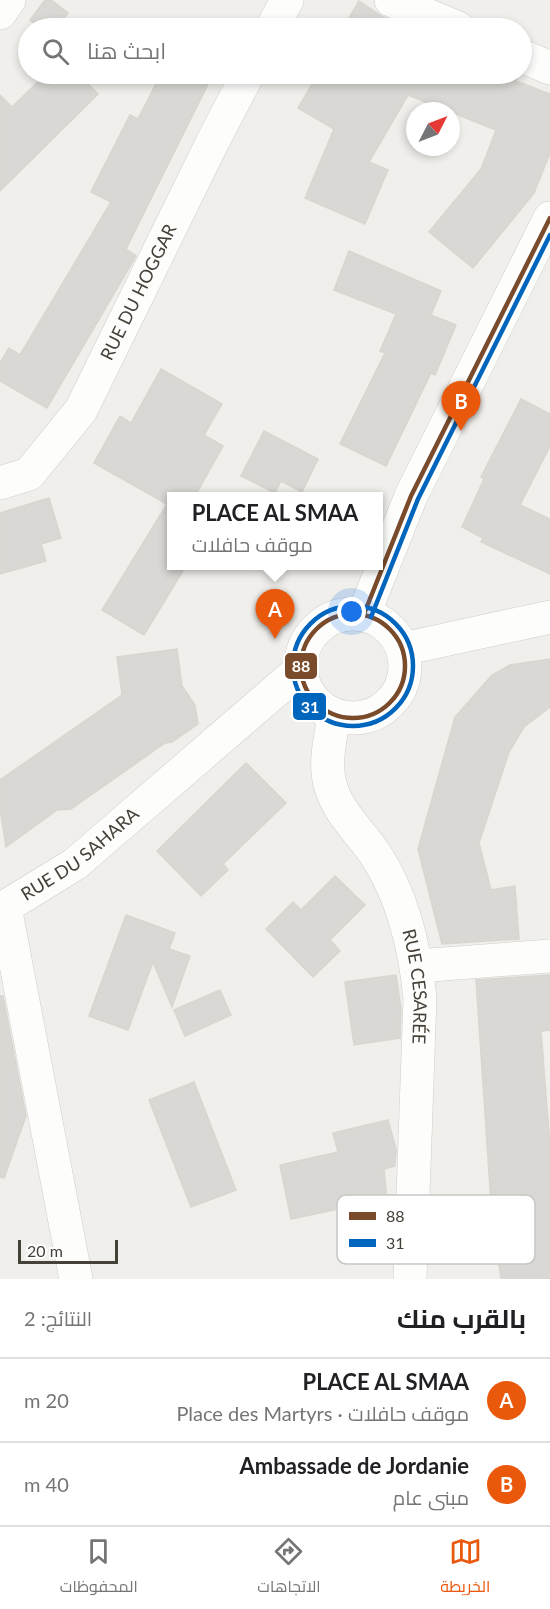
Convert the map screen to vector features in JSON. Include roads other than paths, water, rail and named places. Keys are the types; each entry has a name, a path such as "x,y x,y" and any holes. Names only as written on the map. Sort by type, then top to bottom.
{"street":[{"path":"0,13 9,0"},
{"path":"277,18 287,0"},
{"path":"392,0 434,18"},
{"path":"532,60 550,68"},
{"name":"RUE DU HOGGAR","path":"0,483 29,474 81,410 243,84"},
{"path":"383,566 411,496 550,218"},
{"path":"364,614 382,570"},
{"path":"347,614 364,614 380,621 394,633 403,649 406,666 403,683 395,697 383,709 368,716 351,718 334,715 318,704 306,688 301,669 304,649 316,628 330,618 347,614"},
{"path":"403,649 550,617"},
{"name":"RUE DU SAHARA","path":"76,1279 3,907 75,864 301,669"},
{"name":"RUE CESARÉE","path":"334,715 327,763 329,782 345,816 377,856 391,882 411,937 417,966 420,998 413,1195"},
{"path":"417,966 550,956"},
{"name":"RUE CESARÉE","path":"410,1279 411,1264"}],"place":[{"name":"Ambassade de Jordanie","path":"461,431"},
{"name":"PLACE AL SMAA","path":"275,639"}]}
